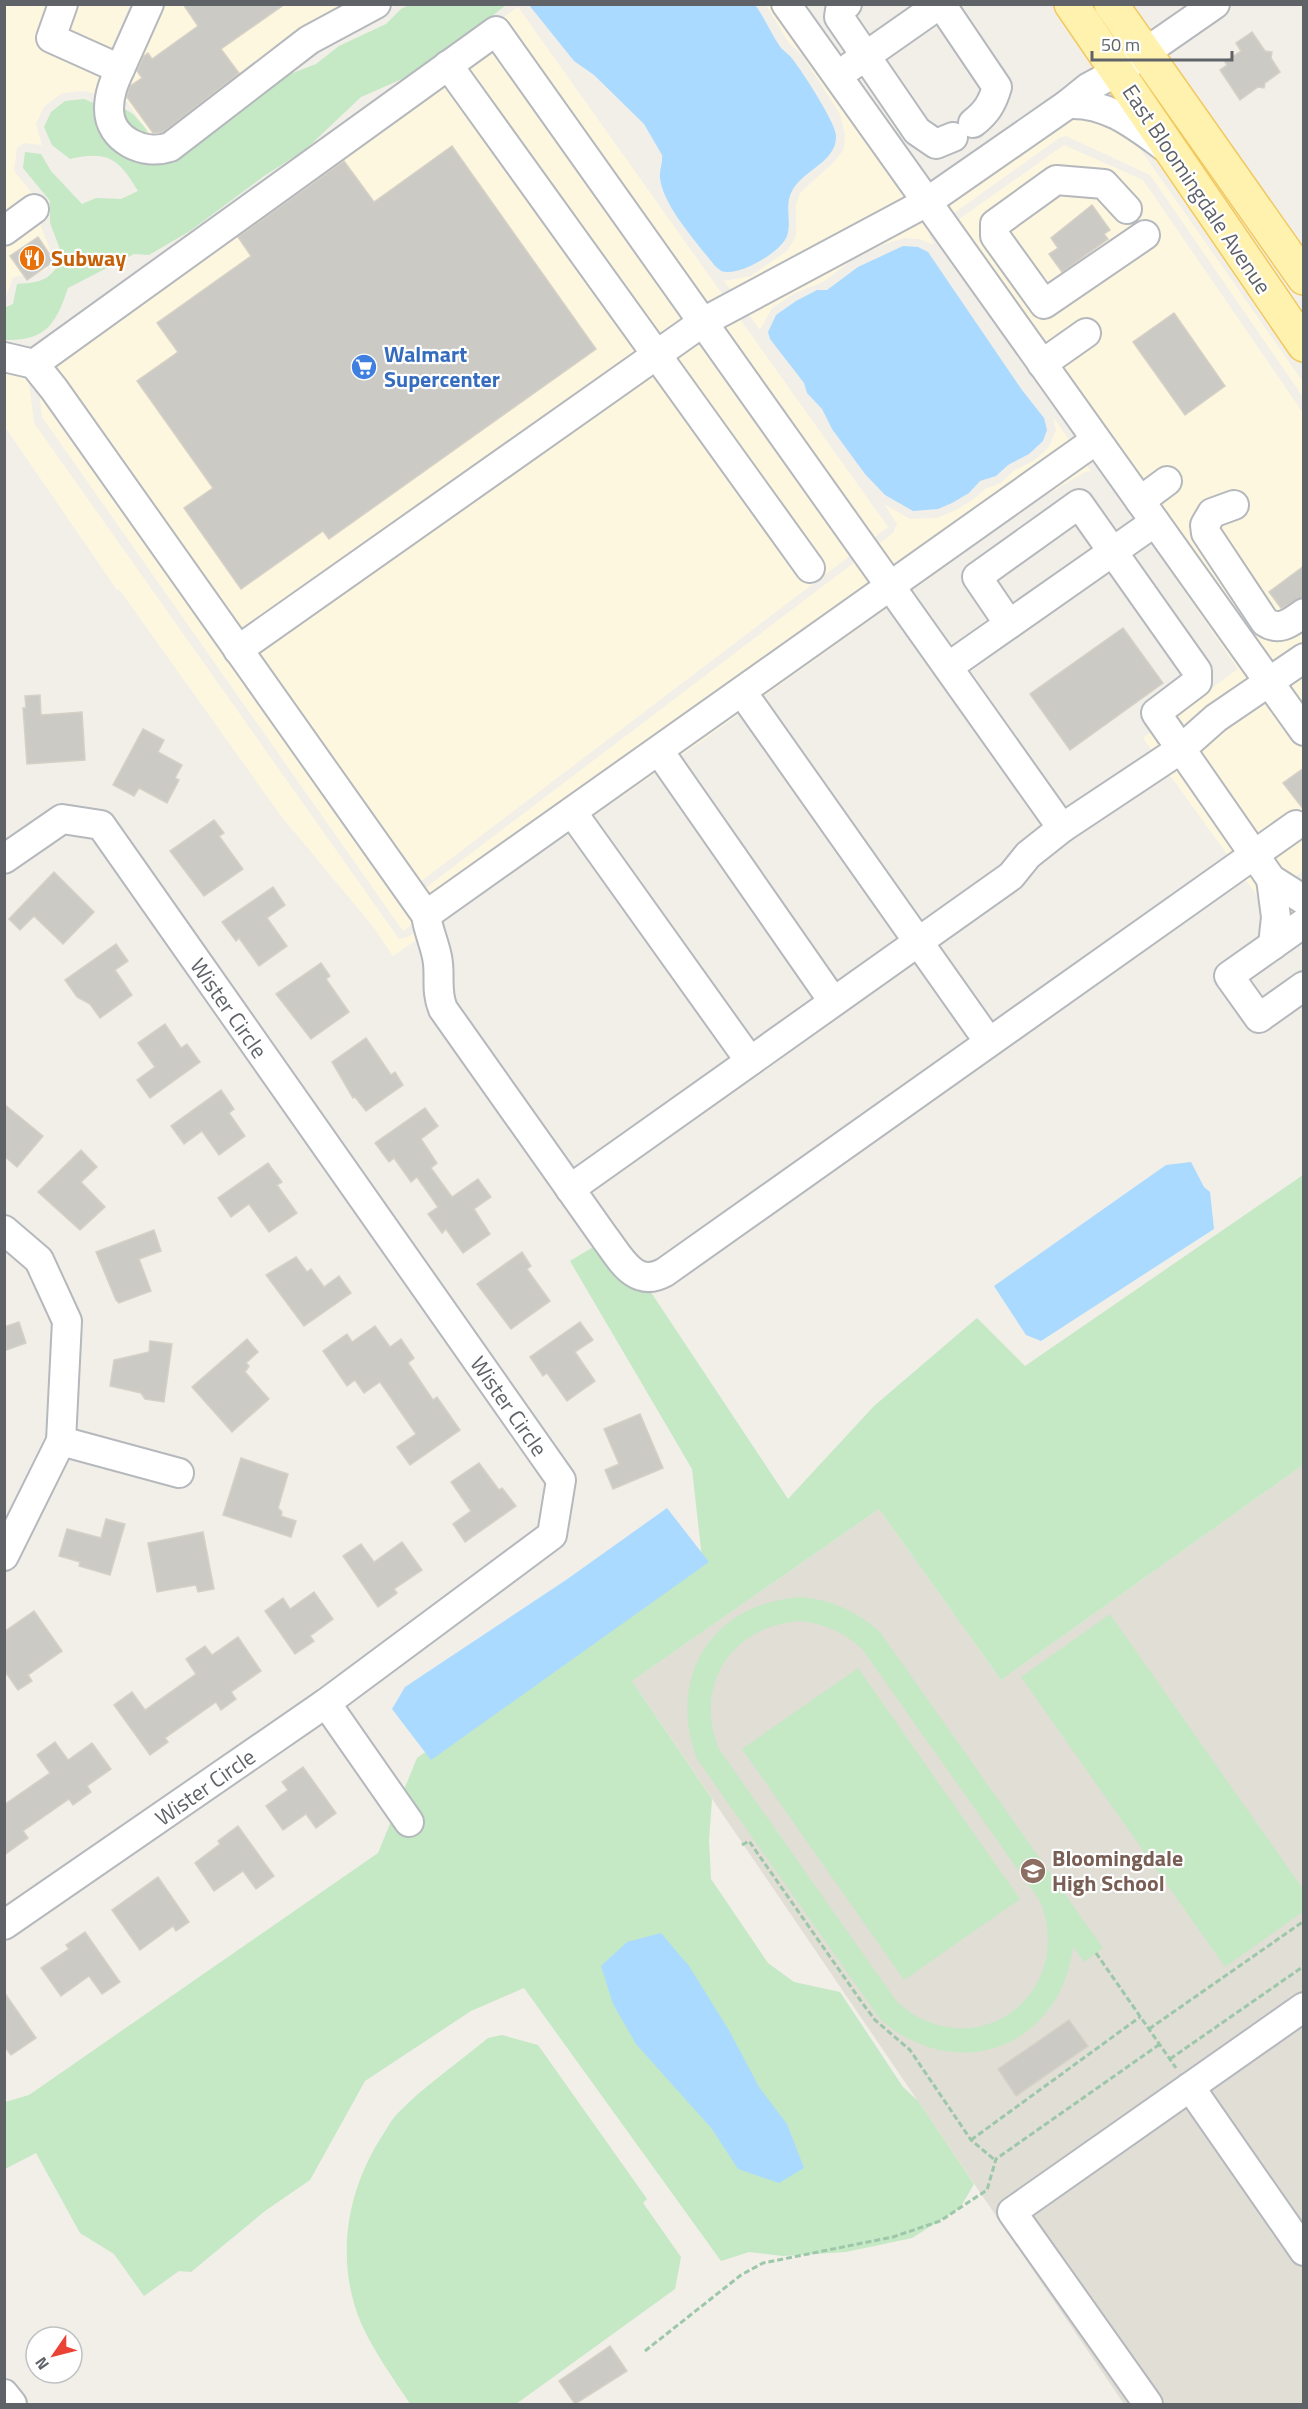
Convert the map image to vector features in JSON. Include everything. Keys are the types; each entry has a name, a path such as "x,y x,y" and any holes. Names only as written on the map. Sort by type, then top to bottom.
{"main road":[{"name":"East Bloomingdale Avenue","path":"1071,4 1304,345"},
{"name":"East Bloomingdale Avenue","path":"1110,4 1304,278"}],"street":[{"path":"63,4 51,38 120,69"},
{"path":"150,4 111,90 109,112 128,142 141,150 157,152 170,147 309,40 376,4"},
{"path":"786,4 1304,731"},
{"path":"837,76 866,56 940,4 997,87 985,113 963,130 936,144 917,131 866,56 839,17 840,10 847,4"},
{"path":"238,650 657,352 703,322 927,202 1089,87 1117,72 1215,4"},
{"path":"34,363 496,31 1062,828"},
{"path":"448,65 657,352 810,568"},
{"path":"1068,104 1095,105 1106,109 1172,152"},
{"path":"1127,209 1104,184 1090,180 1056,180 995,224 995,236 1044,304 1145,235"},
{"path":"4,231 34,210"},
{"path":"1042,364 1086,333"},
{"path":"4,357 34,363 426,915 428,933 438,968 437,995 442,1009 631,1273 655,1277 1296,825"},
{"path":"426,915 1096,440"},
{"path":"948,667 1113,552 1147,512 1167,481"},
{"path":"1009,624 977,577 1079,504 1197,671 1197,682 1156,713 1270,879 1304,900"},
{"path":"1234,505 1212,513 1205,525 1206,532 1265,622 1278,627 1304,613"},
{"path":"570,1189 1011,876 1028,855 1062,828 1181,749 1216,718 1304,658"},
{"path":"742,692 989,1042"},
{"path":"659,751 833,1002"},
{"path":"572,812 750,1061"},
{"name":"Wister Circle","path":"4,859 62,819 101,825 561,1480 552,1535 326,1703 4,1925"},
{"path":"1270,879 1276,917 1273,945"},
{"path":"1304,923 1229,976 1258,1017 1304,986"},
{"path":"4,1230 39,1260 67,1321 61,1441 4,1556"},
{"path":"61,1441 178,1473"},
{"path":"326,1703 409,1822"},
{"path":"1148,2404 1012,2212 1304,2007"},
{"path":"1190,2087 1304,2251"},
{"path":"4,2394 12,2404"}],"path":[{"path":"742,1845 749,1841 875,2020 910,2050 971,2140 996,2161"},
{"path":"1149,2029 1304,1921"},
{"path":"1096,1953 1190,2087"},
{"path":"1170,2059 1304,1966"},
{"path":"971,2140 1140,2017"},
{"path":"645,2351 741,2275 763,2263 893,2237 940,2222 987,2190 996,2161 1160,2044"}],"shaded area":[{"path":"4,5 130,5 100,74 100,80 112,97 84,91 62,93 44,107 36,124 42,145 24,143 17,148 14,171 41,204 41,227 53,257 47,269 36,274 13,277 5,299"},
{"path":"139,5 396,5 157,143 108,76"},
{"path":"766,5 793,5 925,189 1087,73 1303,382 1303,397 1150,175 1066,136 1059,138 933,228 929,235 934,245 919,239 904,238 882,245 852,260 823,282 793,294 772,308 760,330 724,281 751,276 788,250 796,236 796,205 800,193 834,162 844,149 845,134 840,114 802,55 789,43"},
{"path":"518,7 888,527 403,895 420,918 403,931 42,417 34,349"},
{"path":"1064,145 1143,180 1303,413 1303,871 1261,901 1143,738 1238,669 938,234"},
{"path":"4,349 25,351 34,423 399,939 408,937 424,925 415,896 893,533 897,524 884,504 910,519 937,518 956,510 973,500 985,489 1001,483 1013,471 1035,460 1049,447 1056,430 1053,417 1091,471 1085,472 1043,497 703,740 393,956 372,925 281,816 119,589 117,590 5,427"},
{"name":"Bloomingdale High School","path":"1303,1465 1303,2404 1124,2404 632,1681 879,1509 1001,1680"}],"green space":[{"path":"409,5 506,5 456,45 402,79 361,97 305,150 264,176 190,231 149,255 134,254 68,288 54,321 40,333 19,340 5,340 4,308 13,304 17,284 40,281 54,271 63,257 50,223 50,201 23,168 25,152 41,154 51,171 82,204 96,198 121,199 138,191 125,171 111,160 94,156 70,159 52,145 44,127 51,112 65,101 84,99 101,106 120,106 133,114 146,129 151,141 174,157 202,142 237,109 285,76 316,64 339,46 386,24 401,9"},
{"path":"1303,1175 1303,1465 1001,1680 879,1509 632,1681 712,1799 709,1840 711,1879 768,1963 794,1982 840,1992 903,2087 918,2101 974,2184 960,2208 912,2238 846,2252 783,2256 749,2252 721,2261 524,1988 471,2011 365,2081 310,2180 265,2211 191,2272 179,2271 144,2296 114,2254 80,2233 36,2153 5,2169 5,2102 29,2095 378,1853 417,1758 702,1558 692,1469 570,1261 613,1235 788,1499 874,1406 977,1318 1025,1366"},
{"path":"801,1597 823,1601 853,1612 880,1632 1103,1948 1084,1962 1073,1947 1064,1982 1048,2010 1026,2032 1000,2046 971,2052 940,2050 910,2039 880,2019 697,1759 689,1729 688,1700 693,1673 704,1650 721,1629 743,1613 770,1602","holes":["800,1621 841,1633 862,1649 1040,1901 1048,1935 1044,1966 1031,1993 1011,2013 985,2025 957,2028 926,2021 897,2002 719,1749 712,1725 711,1702 715,1681 724,1662 755,1634 776,1625"]},
{"path":"1110,1614 1303,1889 1303,1912 1225,1967 1021,1677"},
{"path":"858,1668 1020,1899 904,1980 742,1749"},
{"path":"502,2035 538,2045 647,2199 643,2203 681,2257 675,2289 516,2404 410,2404 372,2344 361,2323 353,2299 348,2276 347,2251 348,2227 353,2203 370,2158 395,2116 430,2084 488,2038"}],"water":[{"path":"529,5 755,5 781,48 793,59 811,87 831,120 836,136 831,153 792,191 789,202 789,225 784,242 770,255 742,269 724,272 715,266 682,224 667,200 660,178 662,155 644,124 594,75 574,61"},
{"path":"903,246 918,247 928,252 1022,390 1044,418 1047,430 1043,441 1029,454 1008,465 996,476 980,481 969,493 938,509 913,511 885,495 865,474 832,429 822,409 807,393 804,383 770,339 768,332 776,315 796,301 817,290 827,290 858,267"},
{"path":"1191,1162 1204,1187 1210,1192 1214,1229 1041,1341 1026,1335 994,1286 1166,1165"},
{"path":"667,1508 709,1562 431,1760 392,1709 405,1687 566,1580"},
{"path":"661,1933 689,1966 730,2032 759,2087 787,2124 804,2168 779,2183 738,2169 712,2129 636,2044 613,2004 601,1966 627,1942"}],"building":[{"path":"183,4 285,4 221,49 239,73 163,132 153,133 127,97 130,86 142,78 137,71 144,56 148,53 152,59 198,26"},
{"path":"1252,32 1265,51 1272,52 1271,58 1280,72 1265,83 1264,88 1258,87 1240,100 1220,70 1227,65 1225,62 1241,51 1236,43"},
{"name":"Walmart Supercenter","path":"452,146 596,349 329,539 323,531 241,589 184,508 213,488 137,381 178,352 157,323 251,256 238,237 344,161 374,202"},
{"path":"1092,205 1110,230 1104,234 1108,239 1062,272 1049,254 1058,248 1051,238"},
{"name":"Subway","path":"38,237 54,261 27,280 10,256"},
{"path":"1174,313 1225,386 1185,415 1133,342"},
{"path":"1304,566 1304,597 1281,608 1269,592"},
{"path":"1123,628 1163,683 1070,750 1030,694"},
{"path":"40,695 41,715 82,712 85,760 27,764 23,708 26,708 25,696"},
{"path":"143,729 164,740 158,752 182,765 175,778 179,780 167,803 139,788 134,796 113,785"},
{"path":"1304,768 1304,810 1283,783"},
{"path":"214,820 224,833 219,836 243,869 204,896 170,851"},
{"path":"54,872 94,912 63,944 34,916 20,930 9,919"},
{"path":"273,887 285,905 267,918 287,946 259,966 239,938 236,941 222,922"},
{"path":"116,944 128,961 115,970 132,995 100,1018 90,1004 77,997 65,980"},
{"path":"321,963 330,976 326,979 349,1012 311,1039 276,994"},
{"path":"165,1024 181,1048 187,1044 200,1062 150,1098 137,1080 155,1067 138,1043"},
{"path":"366,1038 391,1075 395,1072 403,1085 366,1111 355,1097 353,1098 332,1062"},
{"path":"221,1090 234,1109 229,1113 245,1136 219,1155 202,1131 184,1144 171,1126"},
{"path":"4,1104 43,1136 17,1167 4,1156"},
{"path":"425,1108 438,1126 421,1139 437,1163 431,1168 452,1197 478,1179 491,1197 474,1209 490,1234 463,1253 446,1229 442,1233 428,1214 438,1207 417,1177 411,1182 394,1158 389,1162 375,1143"},
{"path":"81,1150 97,1167 81,1182 105,1207 80,1230 38,1192"},
{"path":"268,1163 282,1182 277,1185 297,1213 269,1232 249,1204 231,1217 218,1198"},
{"path":"154,1230 161,1251 139,1259 151,1291 119,1303 96,1252"},
{"path":"522,1252 531,1266 527,1269 550,1301 511,1329 477,1284"},
{"path":"296,1257 307,1272 311,1269 324,1287 339,1276 351,1293 304,1326 266,1275"},
{"path":"19,1322 26,1343 4,1351 4,1327"},
{"path":"580,1322 593,1340 575,1352 595,1381 567,1401 547,1373 543,1376 530,1357"},
{"path":"375,1326 390,1347 401,1339 414,1358 408,1363 433,1400 437,1397 460,1430 410,1465 397,1447 416,1434 380,1382 364,1393 355,1380 347,1386 323,1351 347,1334 352,1342"},
{"path":"247,1339 258,1352 246,1363 249,1366 245,1372 269,1399 232,1432 192,1387"},
{"path":"150,1341 172,1344 164,1402 145,1399 141,1393 110,1386 114,1360 149,1352"},
{"path":"640,1414 663,1468 613,1489 605,1470 619,1464 604,1429"},
{"path":"241,1458 288,1474 278,1508 282,1512 281,1516 296,1521 291,1537 223,1515"},
{"path":"479,1463 499,1490 502,1488 516,1506 465,1542 453,1524 471,1511 451,1482"},
{"path":"106,1519 125,1524 110,1575 79,1566 80,1562 59,1556 67,1529 101,1538"},
{"path":"203,1532 214,1589 198,1592 196,1585 157,1592 148,1543"},
{"path":"402,1542 422,1570 394,1589 397,1593 378,1607 343,1556 361,1544 374,1562"},
{"path":"314,1592 333,1619 310,1636 314,1641 295,1654 265,1611 283,1598 290,1609"},
{"path":"34,1611 62,1651 28,1675 32,1681 18,1690 4,1670 4,1632"},
{"path":"238,1637 261,1671 231,1692 236,1699 221,1710 216,1702 165,1738 168,1742 150,1755 114,1705 132,1692 145,1710 196,1674 186,1659 205,1646 212,1655"},
{"path":"55,1742 68,1760 92,1743 111,1769 87,1786 91,1792 73,1805 69,1799 23,1831 28,1838 4,1855 4,1805 50,1773 37,1755"},
{"path":"303,1767 336,1813 316,1828 306,1814 283,1830 266,1806 288,1790 282,1782"},
{"path":"238,1826 274,1876 256,1889 243,1871 214,1891 195,1863 220,1844 218,1841"},
{"path":"158,1877 189,1922 176,1931 173,1926 140,1950 112,1910"},
{"path":"85,1932 120,1982 102,1994 89,1976 61,1996 41,1968 69,1949 66,1945"},
{"path":"4,1992 36,2038 11,2055 4,2046"},
{"path":"1069,2020 1088,2046 1016,2096 998,2069"},
{"path":"610,2346 627,2371 575,2404 559,2381"}],"place":[{"name":"Subway","path":"32,258"},
{"name":"Walmart Supercenter","path":"364,367"},
{"name":"Bloomingdale High School","path":"1033,1871"}]}
